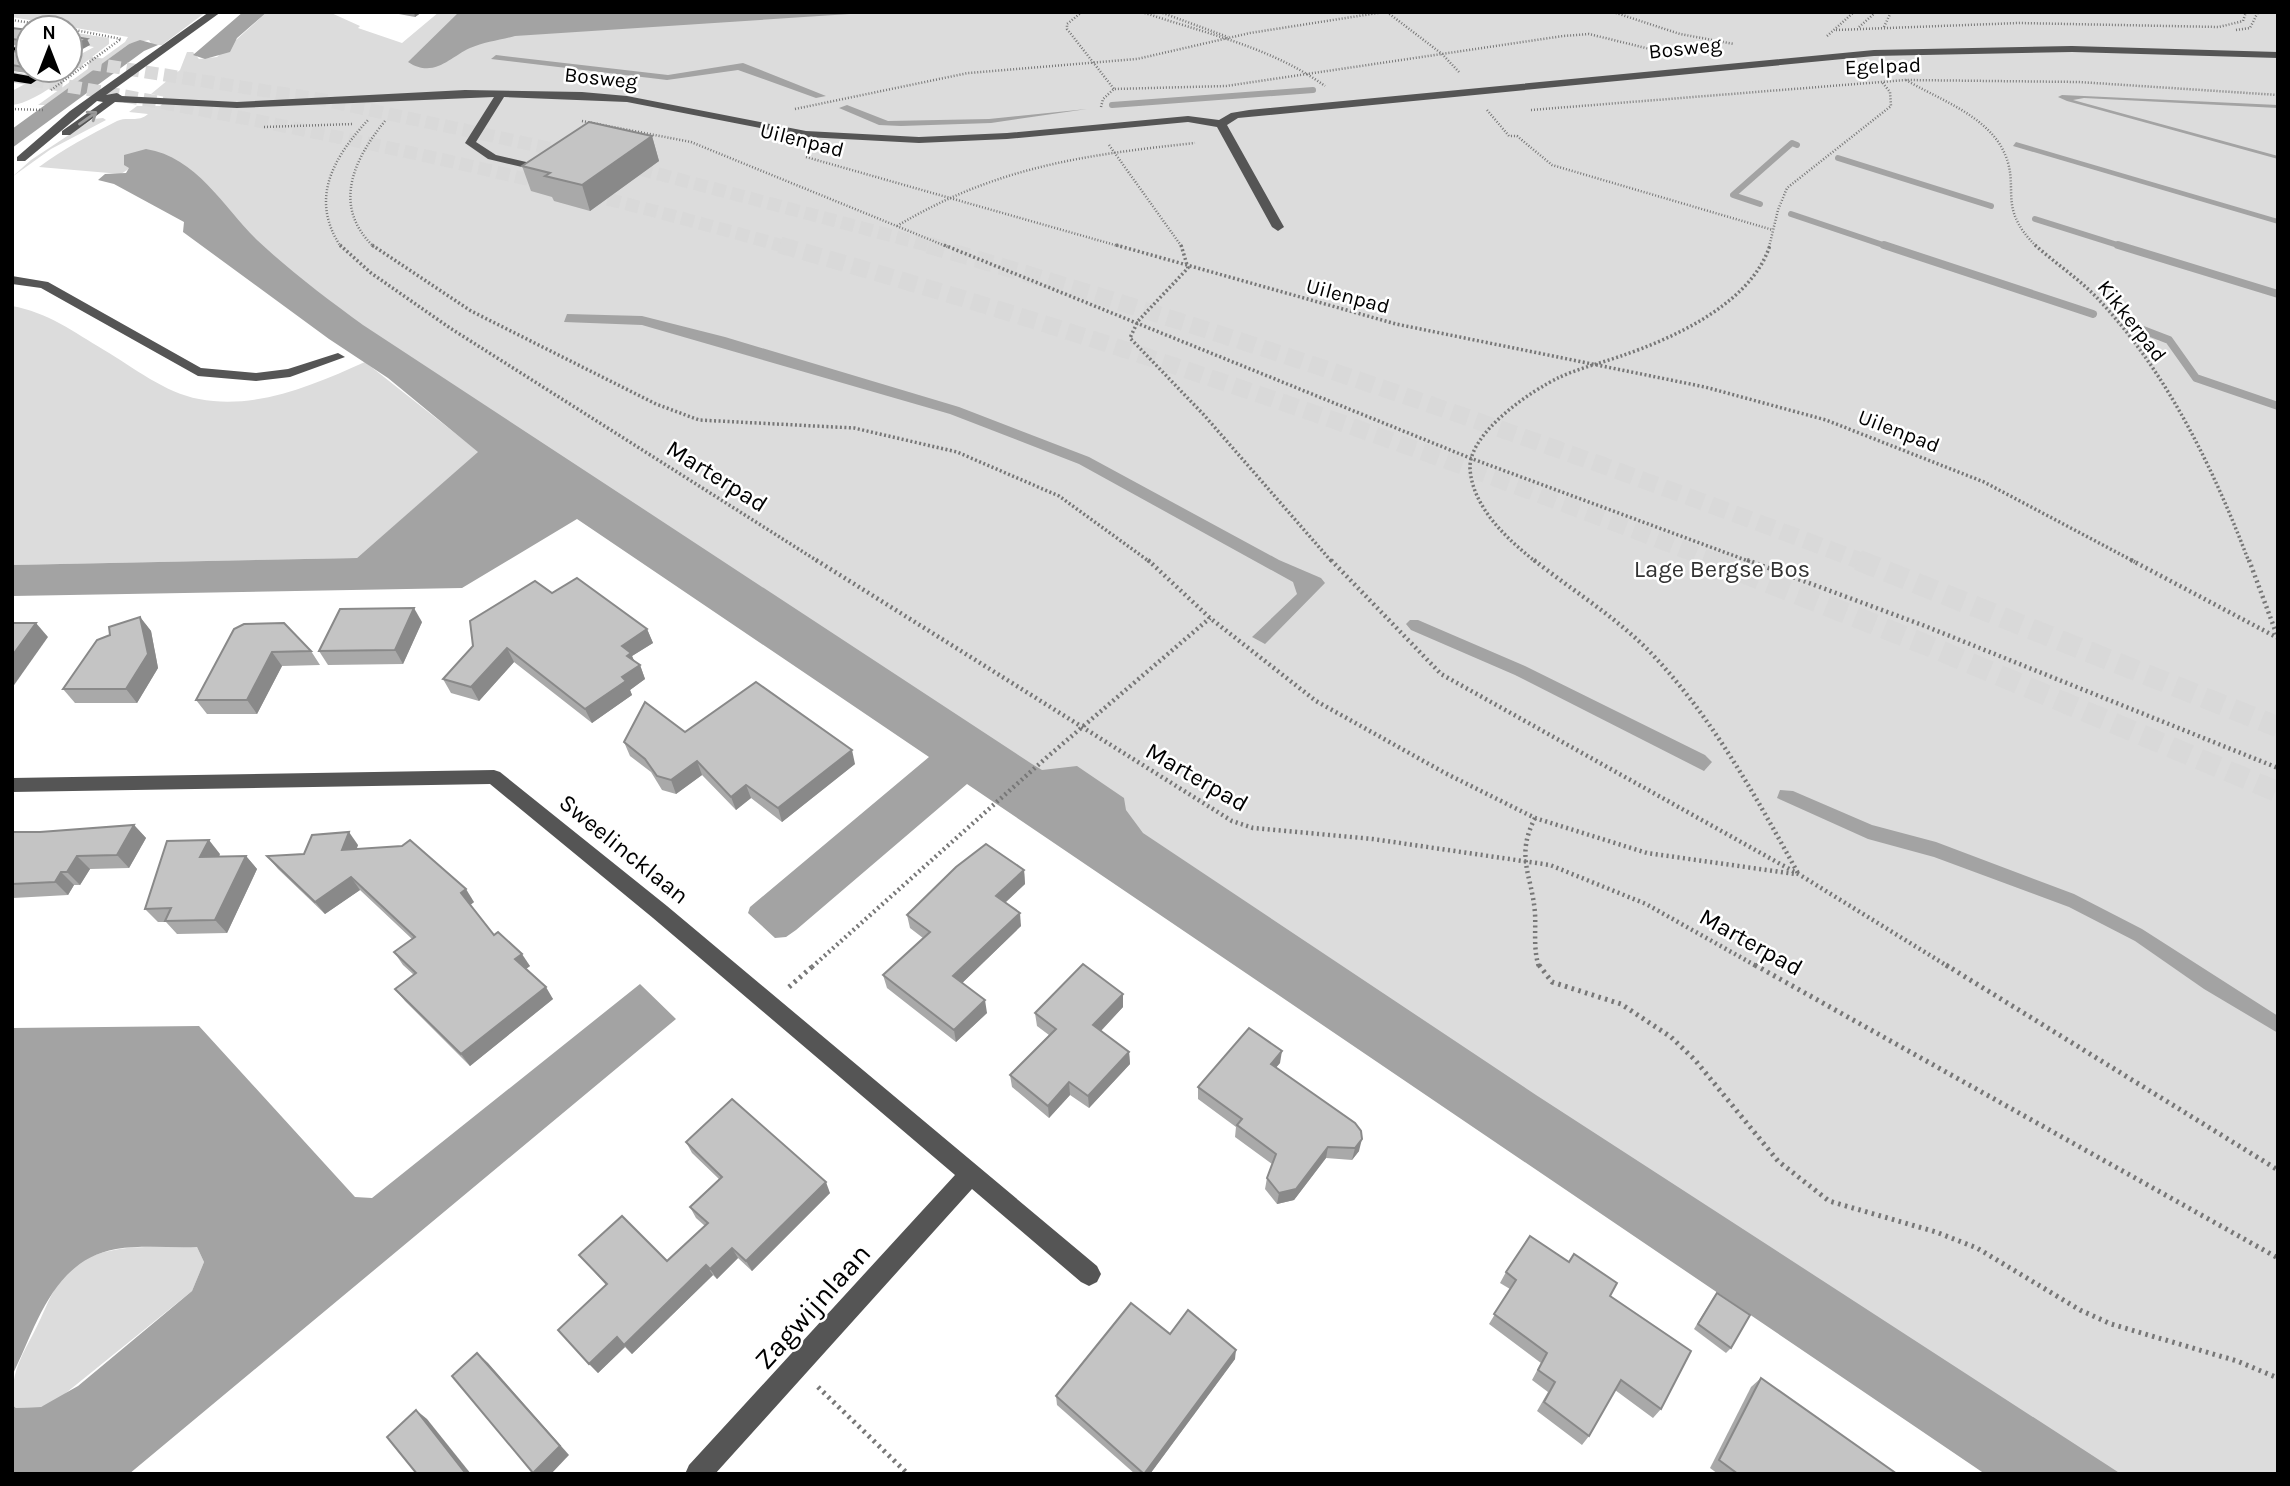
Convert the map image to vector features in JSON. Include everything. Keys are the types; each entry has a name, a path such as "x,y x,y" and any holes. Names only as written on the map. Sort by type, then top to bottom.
{"street":[{"path":"17,163 46,135 94,98 216,12"},
{"path":"17,163 69,131 113,99 153,67 168,48"},
{"name":"Bosweg","path":"94,98 296,104 502,92 627,99 806,134 919,140 1100,128 1201,118 1221,124 1235,115 1249,113 1874,53 2071,49 2278,55"},
{"path":"502,92 470,143 492,157 535,167"},
{"path":"1221,124 1278,227"},
{"path":"12,280 44,285 198,372 256,377 290,373 338,357"},
{"name":"Sweelincklaan","path":"12,785 494,777 1089,1274"},
{"name":"Zagwijnlaan","path":"698,1474 969,1176"}],"path":[{"path":"1082,12 1067,24 1067,29 1114,89 1103,99 1100,128"},
{"path":"1142,12 1313,75 1342,104"},
{"path":"1160,12 1231,38"},
{"path":"787,111 968,73 1137,58 1231,38 1384,12"},
{"path":"1614,12 1680,34 1745,45"},
{"path":"1835,42 1823,39 1854,12"},
{"path":"1847,37 1857,34 1858,28 1876,12"},
{"path":"1884,28 1891,12"},
{"path":"1835,30 2018,23 2219,27 2243,21 2246,12"},
{"path":"84,32 121,39 84,66"},
{"name":"Bosweg","path":"1114,89 1226,86 1589,34 1661,52"},
{"name":"Egelpad","path":"1528,111 1906,80 2079,82 2278,95"},
{"name":"Kikkerpad","path":"1906,80 1981,123 1998,140 2005,150 2015,220 2046,253 2100,299 2135,344 2177,412 2211,476 2256,575 2278,638"},
{"path":"1800,875 1700,709 1624,628 1511,541 1487,513 1471,485 1470,458 1481,435 1533,394 1560,377 1674,334 1710,313 1755,277 1766,257 1778,203 1787,188 1884,115 1891,106 1890,92 1882,81"},
{"path":"49,92 60,84"},
{"path":"25,109 32,105"},
{"path":"12,108 33,110"},
{"path":"1490,113 1503,112"},
{"name":"Marterpad","path":"373,114 336,159 324,198 330,231 354,259 466,338 1196,801 1232,821 1253,828 1373,839 1524,860 1583,877 1646,904 2278,1258"},
{"path":"385,121 364,147 354,171 350,198 352,212 366,239 381,253 471,311 656,404 699,420 854,428 957,452 1059,496 1145,557 1210,618 1316,701 1445,774 1535,818 1647,853 1755,866 1800,875"},
{"path":"578,121 628,127 680,140 827,195 896,226 1139,321 1470,458 1925,626 2278,768"},
{"path":"680,140 739,123"},
{"path":"1509,136 1517,136 1552,165 1773,230"},
{"path":"1112,152 1149,197 1181,243 1188,268 1139,321 1129,338 1204,415 1316,545 1441,674 1800,875 2278,1170"},
{"name":"Uilenpad","path":"797,155 949,196 1188,268 1396,324 1756,399 1826,420 1922,456 2057,520 2278,638"},
{"path":"896,226 949,196"},
{"path":"768,1005 1081,727 1210,618"},
{"path":"1535,818 1527,833 1524,860 1534,903 1535,952 1541,970 1552,982 1566,989 1608,999 1645,1017 1681,1046 1793,1175 1812,1191 1829,1200 1970,1246 1996,1258 2077,1310 2113,1325 2192,1346 2259,1368 2278,1378"},
{"path":"797,1367 908,1474"}],"green space":[{"path":"12,12 206,12 162,45 152,45 149,40 129,44 84,77 84,72 128,37 84,29 84,14 14,14 12,17"},
{"name":"Lage Bergse Bos","path":"267,12 329,12 360,26 358,28 402,43 439,12 2278,12 2278,1474 2086,1474 527,461 130,168 121,174 39,167 67,148 117,121 140,118 148,114 129,112 137,106 160,106 170,98 151,94 180,70 187,52 193,52 199,59 217,57"},
{"path":"84,34 109,38 109,44 84,63 84,52 94,47 84,45"},
{"path":"25,84 55,84 35,97 12,105 12,91"},
{"path":"67,84 75,84 46,105 38,105"},
{"path":"93,119 106,120 51,149 12,177 31,160"},
{"path":"12,306 49,318 150,379 186,396 199,399 220,402 263,398 305,387 365,362 479,452 357,558 12,565"},
{"path":"141,1247 197,1247 204,1262 192,1291 56,1401 41,1407 16,1408 12,1405 16,1371 23,1354 54,1291 73,1268 88,1258 105,1252"}],"shaded area":[{"path":"243,12 267,12 237,38 230,52 205,59 193,55"},
{"path":"459,12 880,12 515,36 475,46 434,67 417,67 408,62"},
{"path":"140,40 158,45 144,51 12,148 12,129 74,84 84,84 84,77 129,44"},
{"path":"496,55 668,75 743,63 826,96 816,98 738,70 667,80 491,59"},
{"path":"2062,95 2278,105 2278,108 2084,98 2073,100 2278,156 2278,159 2058,97"},
{"path":"847,105 888,121 989,119 1087,109 991,123 901,126 879,125 839,108"},
{"path":"2016,142 2278,219 2278,224 2013,146"},
{"path":"146,149 164,154 195,173 257,240 308,284 363,325 1032,764 1042,770 1077,766 1124,798 1126,810 1143,833 1536,1095 2121,1474 1985,1474 967,784 796,930 786,937 775,938 748,913 750,907 929,757 577,519 462,588 12,596 12,565 357,558 478,452 388,378 329,339 183,232 184,222 114,184 98,180 105,174 126,173 129,168 124,165 124,155"},
{"path":"567,314 642,316 725,337 959,407 1089,457 1279,560 1321,578 1325,583 1265,644 1252,637 1297,594 1293,582 1079,464 950,414 642,325 564,322"},
{"path":"1410,620 1418,620 1525,666 1705,755 1712,762 1704,771 1515,675 1411,630 1406,624"},
{"path":"1780,790 1793,791 1872,825 1936,842 2074,894 2142,929 2278,1016 2278,1033 2204,989 2135,941 2069,907 1934,857 1868,839 1777,798"},
{"path":"640,984 676,1019 129,1474 12,1474 12,1405 16,1408 41,1407 78,1386 192,1291 204,1262 197,1247 146,1247 116,1249 94,1256 77,1266 62,1281 39,1316 12,1376 12,1028 199,1026 355,1197 372,1198"}],"building":[{"path":"589,122 652,136 582,185 545,176 550,173 522,166"},
{"path":"577,578 647,629 622,646 631,653 627,656 640,665 622,677 626,681 585,709 507,648 471,687 443,679 473,646 470,621 535,581 552,593"},
{"path":"414,608 395,650 319,651 340,609"},
{"path":"140,617 148,654 126,689 63,689 97,640 110,635 109,627"},
{"path":"12,623 36,623 12,656"},
{"path":"284,623 311,651 272,652 247,700 196,700 234,629 244,624"},
{"path":"756,682 852,750 778,808 746,785 731,797 697,761 671,780 657,776 645,759 624,742 645,702 685,732"},
{"path":"134,825 117,855 77,856 67,872 61,872 55,882 12,884 12,832"},
{"path":"349,832 342,850 402,846 410,840 466,889 461,893 494,935 498,932 522,954 515,959 546,987 461,1054 395,989 416,973 394,952 415,937 351,877 315,902 267,856 304,854 312,835"},
{"path":"209,840 200,857 246,856 215,920 165,921 171,908 145,909 167,841"},
{"path":"986,844 1024,870 996,896 1020,913 953,976 985,1000 954,1030 883,975 930,932 907,915 956,867"},
{"path":"1083,964 1123,994 1093,1025 1129,1052 1088,1096 1069,1082 1048,1106 1010,1075 1056,1029 1035,1013"},
{"path":"1249,1028 1282,1051 1271,1064 1355,1123 1361,1131 1362,1139 1355,1148 1328,1147 1296,1189 1279,1193 1267,1178 1276,1154 1237,1125 1242,1119 1198,1087"},
{"path":"732,1099 826,1182 746,1261 732,1248 710,1269 706,1265 624,1345 617,1337 589,1364 558,1330 607,1284 579,1255 622,1216 667,1261 708,1223 690,1207 722,1177 686,1142"},
{"path":"1530,1236 1569,1262 1574,1254 1617,1283 1610,1296 1691,1351 1661,1409 1621,1380 1589,1436 1544,1402 1555,1382 1538,1370 1547,1353 1494,1314 1516,1280 1506,1272"},
{"path":"1717,1293 1750,1315 1731,1348 1698,1324"},
{"path":"1131,1303 1170,1334 1188,1310 1236,1350 1144,1474 1056,1396"},
{"path":"477,1353 560,1446 533,1473 452,1376"},
{"path":"1761,1378 1897,1474 1738,1474 1719,1460"},
{"path":"416,1410 466,1474 417,1474 387,1437"}],"waterway":[{"path":"1112,105 1313,90"},
{"path":"1760,204 1733,195 1792,143 1797,145"},
{"path":"1838,158 1991,206"},
{"path":"1791,214 1889,247"},
{"path":"2035,219 2124,247"},
{"path":"1884,245 2093,314"},
{"path":"2118,245 2278,294"},
{"path":"2143,330 2169,340 2196,378 2278,406"}],"tunnel":[{"path":"84,62 324,100 576,154"},
{"path":"55,84 222,114 411,153 599,197 786,247"},
{"path":"621,164 934,247"},
{"path":"780,245 1017,315 1252,392 1485,474 1716,562"},
{"path":"928,245 1282,354 1515,434 1863,562"},
{"path":"1711,560 1929,646 2278,792"},
{"path":"1858,560 2278,727"}]}
